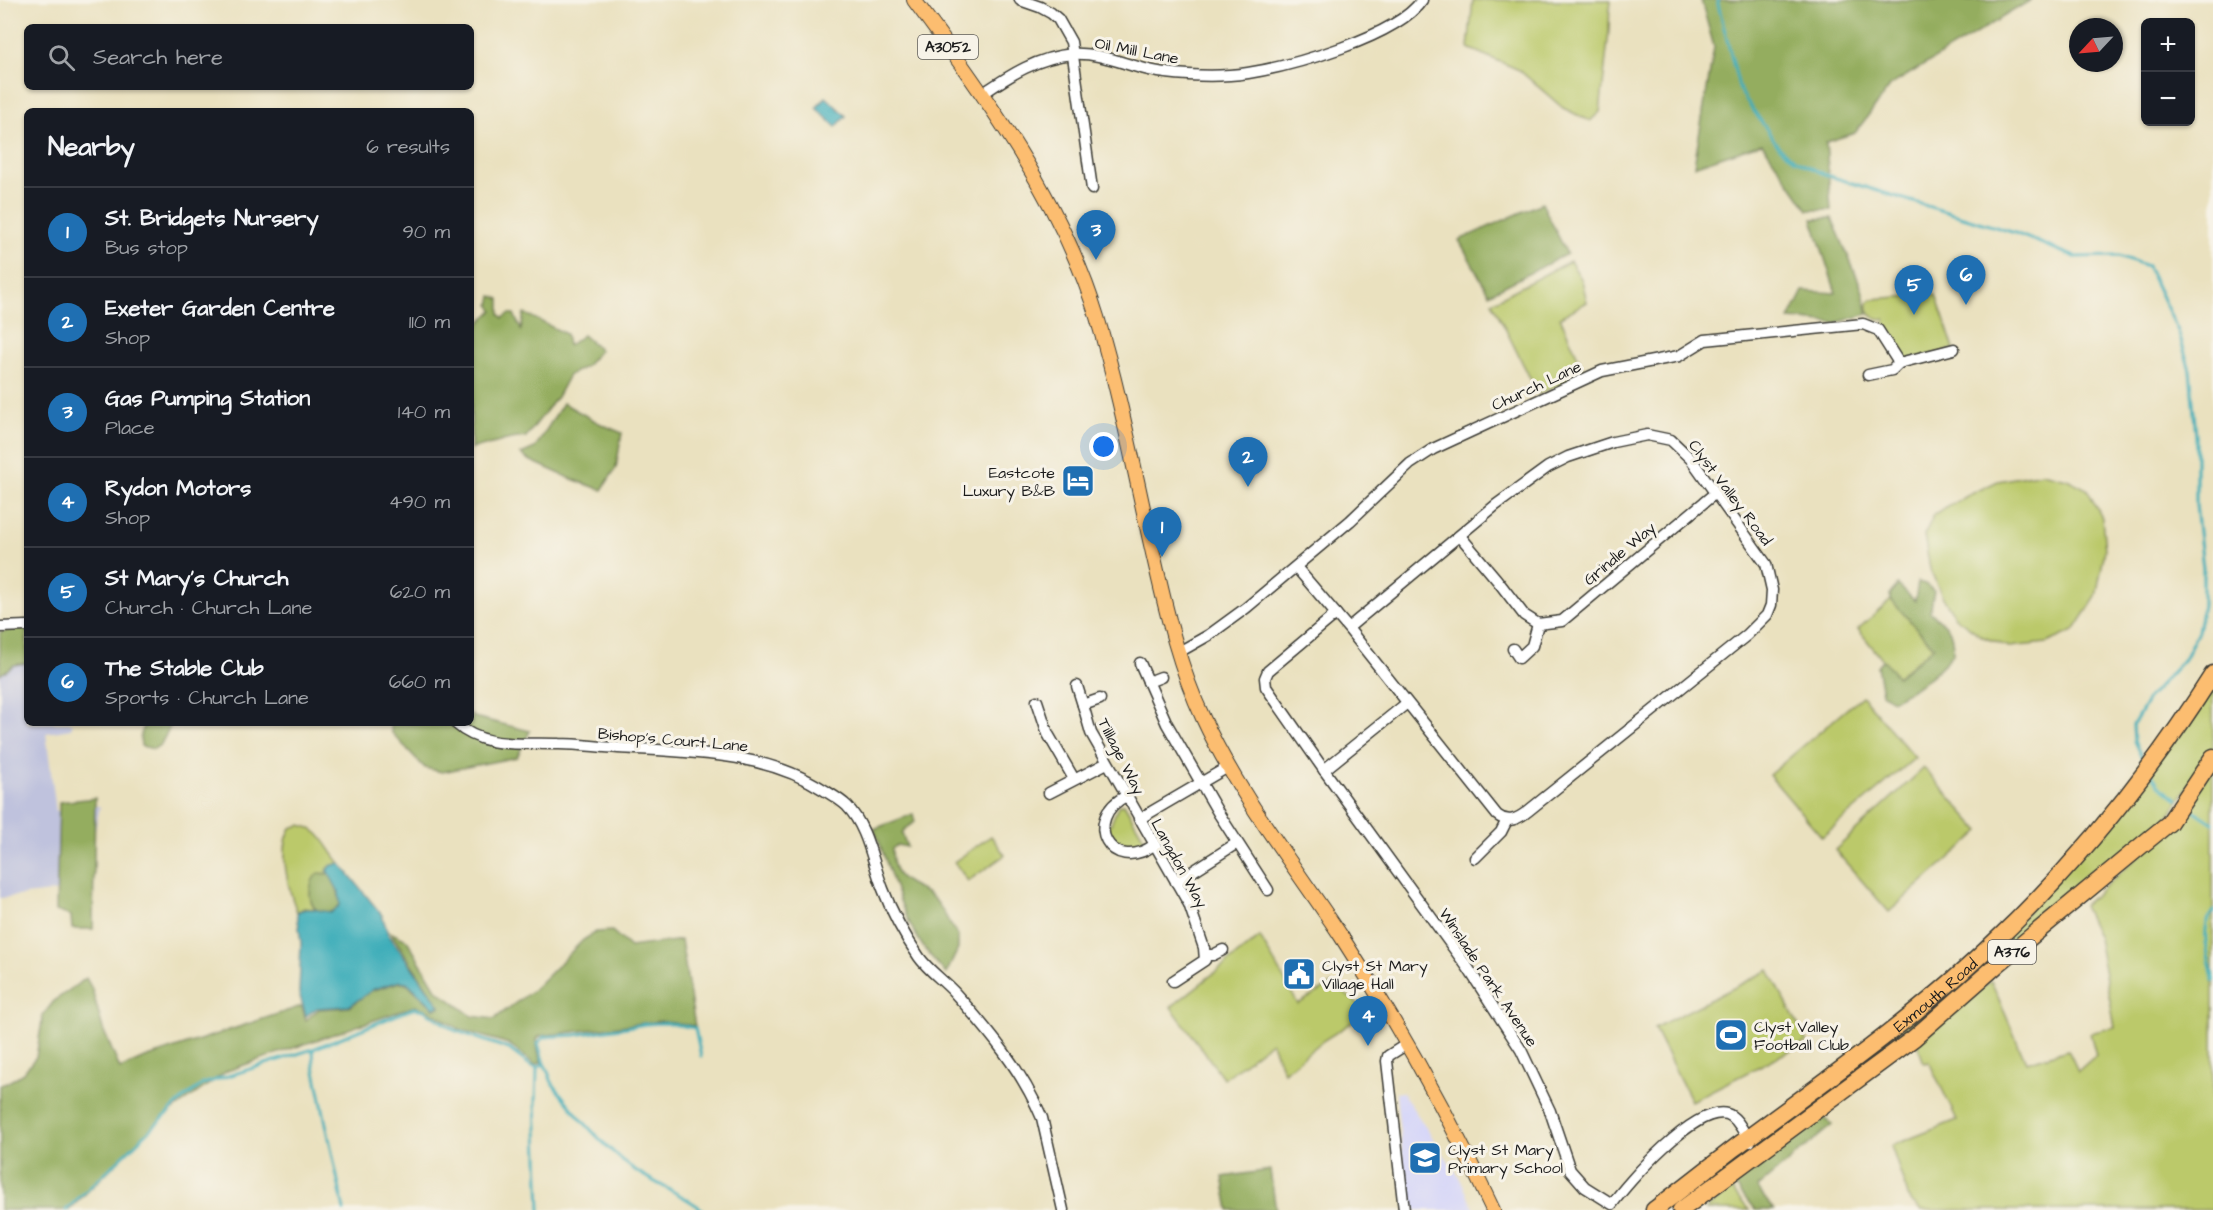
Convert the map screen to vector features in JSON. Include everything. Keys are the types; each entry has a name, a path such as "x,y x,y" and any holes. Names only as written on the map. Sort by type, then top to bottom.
{"highway":[{"name":"Exmouth Road","path":"1681,1210 1753,1145 1928,1002 1987,950 2074,859 2142,777 2187,715 2213,674"},
{"name":"Exmouth Road","path":"1654,1210 1914,1038 1998,964 2169,823 2213,757"}],"main road":[{"name":"A3052","path":"914,0 982,94 1045,197 1068,244 1096,313 1120,404 1168,616 1188,683 1202,717 1228,767 1341,936 1407,1044 1459,1137 1493,1210"}],"street":[{"path":"1020,0 1040,7 1058,20 1071,42 1092,189"},
{"name":"Oil Mill Lane","path":"982,94 1018,70 1054,57 1074,54 1097,56 1164,73 1188,75 1245,74 1282,67 1372,35 1410,12 1422,0"},
{"name":"Church Lane","path":"1179,652 1209,635 1246,608 1350,521 1410,464 1433,449 1602,371 1679,356 1705,340 1863,324 1878,330 1899,363"},
{"path":"1868,375 1892,370 1899,363 1954,349"},
{"name":"Clyst Valley Road","path":"1348,628 1496,505 1548,467 1577,454 1637,436 1647,435 1671,440 1691,459 1766,564 1772,590 1771,605 1767,615 1747,635 1521,817 1507,820 1501,832 1475,858"},
{"name":"Grindle Way","path":"1538,624 1562,621 1714,494"},
{"path":"1460,536 1524,615 1538,624 1532,646 1518,657"},
{"path":"1296,567 1348,628 1497,815 1507,820"},
{"name":"Winslade Park Avenue","path":"1336,614 1268,671 1265,678 1266,687 1468,968 1521,1050 1559,1133 1570,1170 1585,1187 1609,1207 1668,1142 1690,1126 1710,1116 1721,1113 1730,1114 1753,1145"},
{"path":"0,627 24,626"},
{"path":"1140,663 1167,724 1219,814 1268,890"},
{"path":"1148,682 1161,677"},
{"name":"Tilllage Way","path":"1077,686 1091,733 1139,819"},
{"name":"Tilllage Way","path":"1083,705 1100,699"},
{"path":"1037,701 1048,734 1074,779"},
{"path":"1324,770 1407,703"},
{"name":"Bishop's Court Lane","path":"459,726 476,738 494,743 561,744 736,757 780,768 812,782 845,804 863,831 890,909 904,935 921,959 993,1036 1019,1073 1042,1118 1064,1210"},
{"path":"1049,793 1107,763"},
{"path":"1139,819 1228,767"},
{"path":"1126,796 1114,804 1105,818 1103,829 1107,842 1115,850 1129,855 1142,852 1154,845"},
{"name":"Langdon Way","path":"1139,819 1189,904 1206,955"},
{"path":"1176,882 1237,843"},
{"path":"1173,981 1205,960 1206,955 1213,955 1223,950"},
{"path":"1404,1210 1387,1061 1388,1056 1407,1044"}],"shaded area":[{"path":"24,631 24,726 72,726 71,729 46,733 56,811 100,806 91,850 93,887 0,898 0,632"},
{"name":"Clyst St Mary Primary School","path":"1402,1092 1459,1177 1475,1210 1408,1210 1396,1093"}],"green space":[{"path":"1473,0 1610,0 1600,112 1590,121 1563,108 1519,70 1468,48"},
{"path":"1701,0 2031,0 1891,85 1855,133 1826,142 1831,210 1808,210 1762,143 1694,166 1714,47"},
{"path":"1542,203 1567,254 1489,294 1459,240"},
{"path":"1832,218 1862,289 1868,314 1835,323 1789,319 1803,291 1836,293 1812,219"},
{"path":"1570,261 1582,280 1587,302 1560,317 1586,375 1538,394 1492,302"},
{"path":"1936,295 1954,349 1900,362 1886,334 1885,319 1877,318 1869,313 1868,302 1872,299"},
{"path":"492,296 500,299 500,314 503,318 514,314 521,330 524,313 566,334 568,346 583,335 600,350 585,367 569,375 557,397 526,437 474,448 474,333 479,324 493,311 490,305"},
{"path":"563,403 622,433 616,468 602,490 569,478 521,454 535,448"},
{"path":"2042,473 2067,479 2087,489 2102,518 2105,550 2096,597 2074,631 2047,643 2009,647 1983,637 1955,617 1942,596 1930,569 1924,535 1934,515 1967,496 1998,481"},
{"path":"1918,582 1934,591 1930,612 1949,629 1953,654 1925,681 1892,700 1882,693 1877,666 1881,661 1885,661 1897,677 1934,647 1891,600 1890,594 1898,585 1915,601"},
{"path":"1891,600 1934,647 1896,677 1858,629"},
{"path":"24,627 24,663 14,665 0,675 0,632"},
{"path":"2213,683 2213,748 2166,820 1883,1057 1779,1123 2003,941"},
{"path":"1862,696 1915,758 1822,837 1769,775"},
{"path":"474,717 530,731 517,757 442,772 425,768 392,733 391,726 474,726"},
{"path":"144,726 170,726 161,744 154,749 141,746 140,737"},
{"path":"2213,766 2213,1210 1921,1210 1910,1201 1891,1146 1957,1120 1929,1062 1924,1063 1916,1041 1991,981 2026,1062 2068,1050 2078,1071 2096,1055 2090,1033 2115,1027 2098,938 2083,906 2174,825"},
{"path":"1924,768 1980,831 1889,912 1835,850"},
{"path":"95,798 93,929 72,929 71,916 56,911 59,802"},
{"path":"1124,804 1148,845 1127,852 1111,843 1106,823 1111,824 1118,806"},
{"path":"913,814 915,822 902,833 907,847 897,845 892,849 893,862 900,877 935,900 958,936 958,949 946,974 922,945 907,918 874,829"},
{"path":"300,825 314,830 340,863 330,866 327,870 329,874 324,873 312,901 315,909 304,908 297,912 290,892 285,847 291,828"},
{"path":"991,836 1005,855 968,881 954,862"},
{"path":"318,873 329,874 336,884 340,905 333,912 319,911 311,902 312,881"},
{"path":"612,931 630,947 681,940 695,1026 660,1021 540,1036 537,1039 538,1052 542,1062 535,1065 509,1044 459,1029 428,1010 415,1006 227,1071 161,1119 69,1210 0,1210 0,1085 23,1073 36,1057 43,1015 54,1001 86,978 92,989 103,1029 120,1069 142,1059 302,1006 306,1020 319,1009 349,1007 371,991 400,982 406,983 435,1009 440,1007 390,932 407,940 436,989 472,1016 494,1019 533,990 583,940 596,932"},
{"path":"1260,937 1298,1004 1332,984 1369,1012 1324,1040 1284,1072 1271,1042 1224,1079 1171,1007"},
{"name":"Clyst Valley Football Club","path":"1769,970 1807,1042 1691,1101 1654,1028"},
{"path":"1824,1118 1832,1125 1757,1188 1774,1210 1755,1210 1733,1183"},
{"path":"1270,1170 1276,1210 1229,1210 1223,1177"},
{"path":"1731,1189 1749,1210 1706,1210"}],"water":[{"path":"826,97 846,116 836,127 816,108"},
{"path":"340,863 382,915 388,934 440,1006 434,1008 407,982 400,981 374,989 349,1006 317,1008 306,1016 299,993 301,943 297,912 310,909 332,912 340,905 339,892 327,870 330,866"}],"waterway":[{"path":"1717,0 1740,91 1779,147 1795,160 1826,175 2015,233 2075,257 2119,256 2147,266 2178,331 2190,370 2196,435 2196,505 2203,568 2203,605 2198,631 2184,659 2149,697 2133,725 2134,741 2144,763"},
{"path":"2151,773 2159,785 2178,799"},
{"path":"2186,805 2213,823"},
{"path":"2213,911 2206,927 2213,981"},
{"path":"66,1210 183,1099 203,1084 313,1049 414,1008 424,1010 454,1030 509,1049 530,1065 537,1068 544,1064 561,1095 618,1157 646,1177 703,1210"},
{"path":"544,1064 538,1043 544,1037 575,1035 646,1024 666,1023 695,1028 701,1056"},
{"path":"313,1049 314,1066 344,1210"},
{"path":"537,1068 540,1210"}],"place":[{"name":"Gas Pumping Station","path":"1096,260"},
{"name":"The Stable Club","path":"1966,305"},
{"name":"St Mary's Church","path":"1914,315"},
{"name":"Eastcote Luxury B&B","path":"1078,481"},
{"name":"Exeter Garden Centre","path":"1248,487"},
{"name":"St. Bridgets Nursery","path":"1162,557"},
{"name":"Clyst St Mary Village Hall","path":"1299,974"},
{"name":"Clyst Valley Football Club","path":"1731,1035"},
{"name":"Rydon Motors","path":"1368,1046"},
{"name":"Clyst St Mary Primary School","path":"1425,1158"}]}
